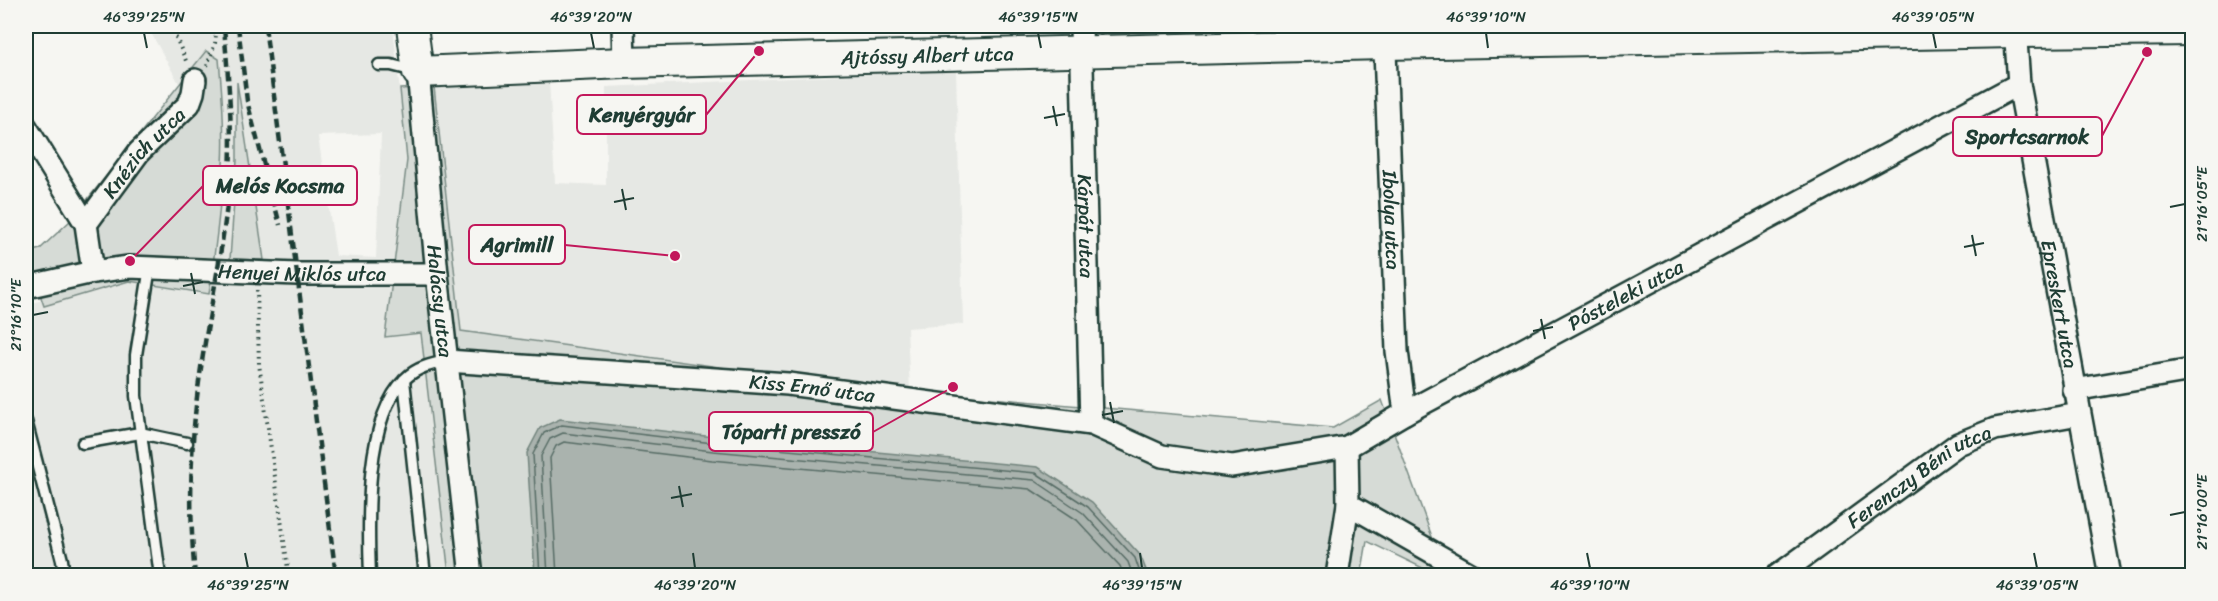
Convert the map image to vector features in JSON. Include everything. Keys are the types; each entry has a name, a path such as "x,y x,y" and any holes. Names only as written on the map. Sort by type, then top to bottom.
{"main road":[{"name":"Halácsy utca","path":"412,26 418,72"},
{"name":"Ajtóssy Albert utca","path":"418,72 1081,39 2015,29 2193,30"}],"street":[{"path":"623,26 624,63"},
{"name":"Epreskert utca","path":"2015,29 2019,84 2110,576"},
{"name":"Ibolya utca","path":"1384,35 1397,351 1405,413"},
{"name":"Kárpát utca","path":"1081,39 1090,424"},
{"name":"Halácsy utca","path":"418,72 437,274 471,576"},
{"name":"Knézich utca","path":"86,224 139,152 189,104 194,93 195,80"},
{"name":"Pósteleki utca","path":"1347,447 1405,413 2019,84"},
{"path":"26,127 86,224 93,272"},
{"name":"Henyei Miklós utca","path":"26,287 93,272 150,267 257,273 437,274"},
{"name":"Kiss Ernő utca","path":"447,361 788,384 1090,424 1161,456 1232,466 1347,447"},
{"path":"2074,390 2193,370"},
{"name":"Ferenczy Béni utca","path":"1777,576 1958,444 1995,429 2079,414"},
{"path":"1337,576 1348,504 1347,447"},
{"path":"1348,504 1474,576"}],"lane":[{"path":"379,65 392,65 418,72"},
{"path":"150,267 136,355 136,396 160,576"},
{"path":"370,576 368,534 371,482 378,432 389,401 404,380 427,365 447,361"},
{"path":"404,380 425,576"},
{"path":"26,421 62,560 64,576"},
{"path":"83,443 140,433 188,443"}],"path":[{"path":"171,26 195,80 208,64 216,42 217,26"},
{"path":"257,273 259,364 289,576"}],"shaded area":[{"path":"147,26 393,26 407,160 385,336 421,332 449,575 26,575 26,304 129,281 209,294 221,205 223,164 223,113 219,59 206,51 180,85","holes":["238,89 264,260 230,259 237,160","381,134 376,258 336,256 318,136"]},
{"path":"206,51 219,59 224,139 221,197 209,294 129,281 44,306 26,253 40,249 71,220"},
{"path":"956,70 963,324 907,328 910,391 797,378 461,331 434,87 549,81 555,183 606,185 606,87"},
{"path":"237,82 264,260 230,259 237,160"},
{"path":"434,87 461,331 797,378 910,391 1333,428 1382,400 1446,575 1437,575 1367,541 1361,576 449,575 421,333 385,337 407,160 400,89"}],"water":[{"path":"560,419 714,437 1038,467 1092,502 1140,555 1148,575 535,575 527,453 540,428"}],"railway":[{"path":"195,576 191,505 193,436 198,389 223,236 230,165 230,106 224,26"},
{"path":"238,26 247,101 280,225"},
{"path":"265,26 336,576"}],"place":[{"name":"Kenyérgyár","path":"759,51"},
{"name":"Sportcsarnok","path":"2147,52"},
{"name":"Agrimill","path":"675,256"},
{"name":"Melós Kocsma","path":"130,261"},
{"name":"Tóparti presszó","path":"953,387"}]}
